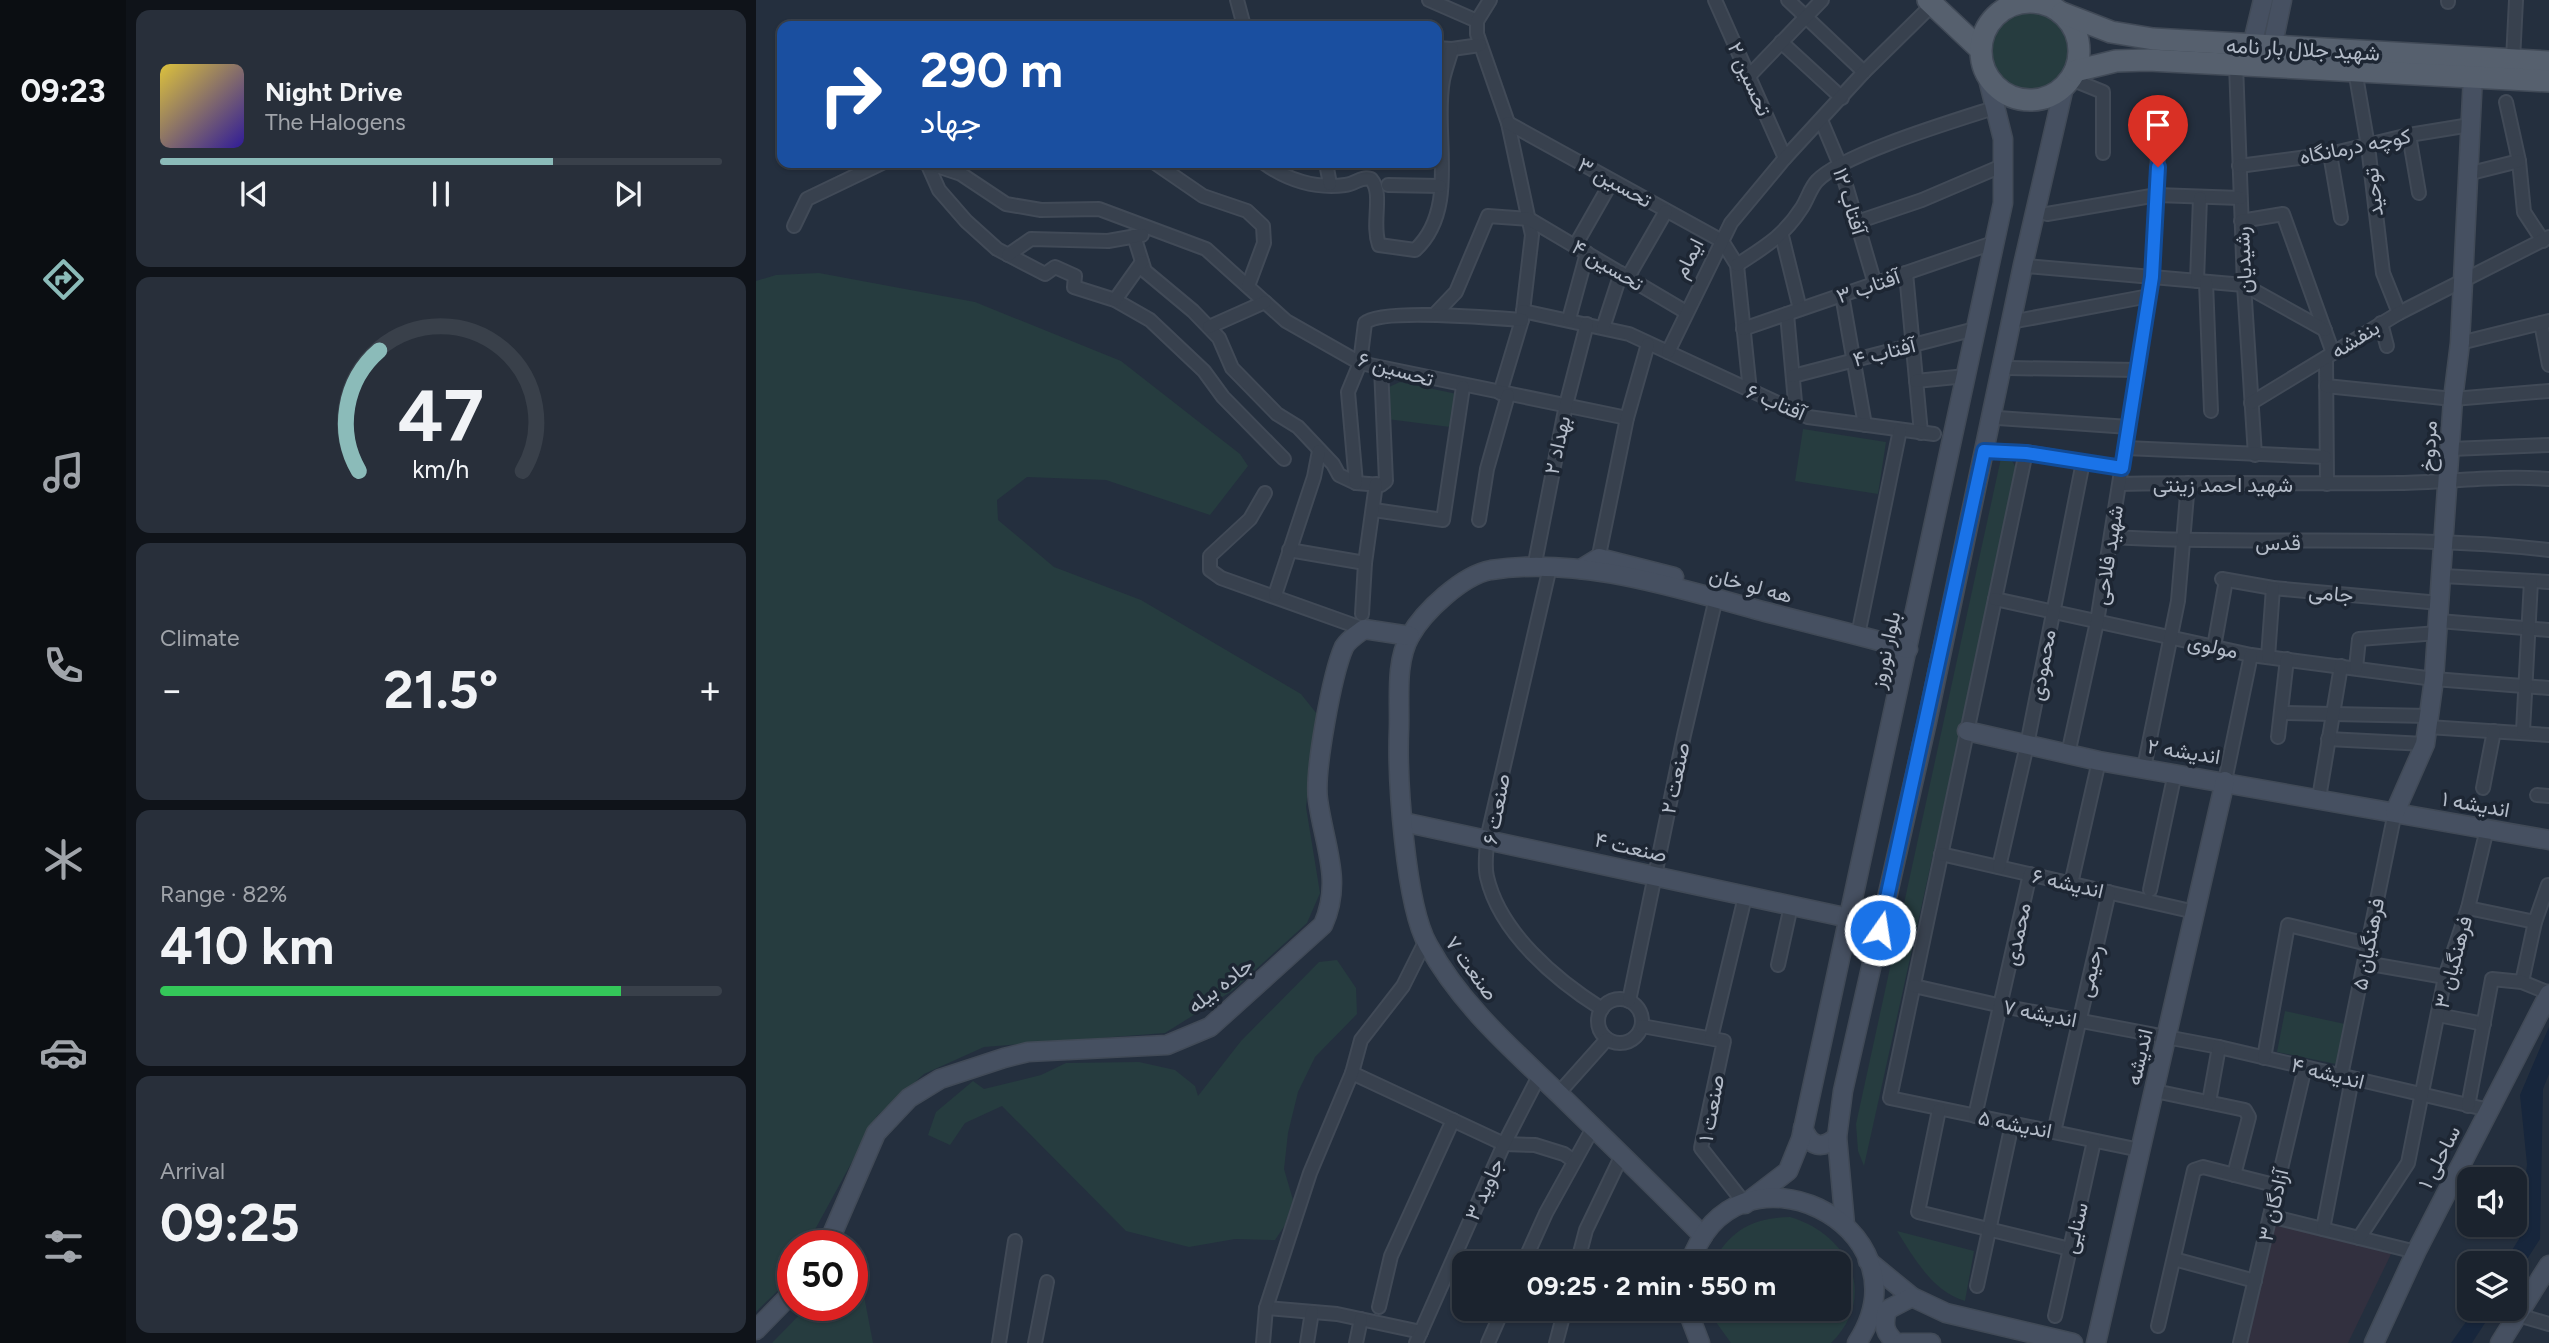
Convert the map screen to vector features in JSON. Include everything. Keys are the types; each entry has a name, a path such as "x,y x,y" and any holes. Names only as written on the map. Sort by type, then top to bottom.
{"main road":[{"path":"2017,1 2035,1 2062,13 2070,22 2079,46 2070,79 2051,96 2027,100 2004,94 1989,83 1980,48 1983,36 1997,14 2017,1"},
{"path":"1931,2 1980,48"},
{"name":"شهید جلال بار نامه","path":"2062,13 2117,33 2262,47 2549,62"},
{"path":"2116,61 2108,50 2111,37 2117,33"},
{"name":"شهید جلال بار نامه","path":"2070,79 2116,61 2236,64 2549,81"}],"street":[{"path":"1237,0 1243,21"},
{"path":"1429,0 1477,21"},
{"path":"1479,520 1487,469 1523,315 1532,235 1508,123 1480,45 1477,21 1490,0"},
{"name":"تحسین ۲","path":"1715,0 1785,158"},
{"path":"1788,0 1864,72"},
{"path":"1749,76 1822,0"},
{"path":"2262,47 2263,0"},
{"path":"2262,47 2282,0"},
{"path":"2513,60 2516,0"},
{"name":"ایمام","path":"1668,352 1731,223 1785,158 1931,2"},
{"path":"1781,42 1842,98"},
{"path":"1442,48 1480,45"},
{"path":"1442,116 1443,81 1452,49"},
{"name":"رشیدیان","path":"2236,64 2244,285 2255,455"},
{"name":"توحید","path":"2355,70 2368,146 2383,273 2399,313"},
{"name":"مردوخ","path":"2395,812 2428,729 2434,679 2453,399 2460,343 2473,75"},
{"path":"1845,1225 1837,1137 1843,1091 1927,722 1984,451 2070,79 2103,92 2103,153"},
{"name":"بلوار نوروز","path":"1703,1236 1722,1217 1745,1204 1788,1171 1803,1128 2003,203 2004,165 1997,107 1989,83"},
{"path":"2506,102 2519,161 2524,212 2546,239"},
{"path":"1737,265 1782,236 1803,207 1816,181 1840,166 1886,146 1997,107"},
{"name":"شهید فلاحی","path":"2068,754 2097,622 2152,277 2160,113"},
{"name":"آفتاب ۱۲","path":"1821,120 1840,166 1875,284"},
{"name":"تحسین ۳","path":"1508,123 1722,241"},
{"name":"کوچه درمانگاه","path":"2239,166 2330,154 2409,135 2470,125"},
{"path":"2409,135 2419,193"},
{"path":"2330,154 2341,218"},
{"path":"2467,174 2519,161"},
{"path":"1857,222 1922,200 2004,165"},
{"path":"794,226 807,199 872,168"},
{"path":"930,168 939,190 966,221 1008,255 1045,274 1055,267 1074,276 1074,287 1115,300 1150,320 1204,371 1223,397 1284,459"},
{"name":"تحسین ۶","path":"943,168 961,174 1006,204 1041,210 1099,209 1206,249 1286,321 1360,363 1463,387 1628,418"},
{"path":"1162,168 1203,196 1247,211 1263,226 1264,243 1248,286"},
{"path":"1271,168 1298,182 1343,186 1362,177 1371,178 1376,184 1378,195 1374,232 1379,245 1415,250 1429,237 1435,222 1441,168"},
{"path":"1327,168 1330,184"},
{"path":"1575,246 1612,181"},
{"path":"1388,185 1440,186"},
{"path":"2047,214 2157,194 2240,198"},
{"path":"2200,198 2202,282 2211,411"},
{"path":"1604,328 1624,275 1666,211"},
{"path":"2241,220 2283,214 2325,330 2329,355 2326,386 2327,484"},
{"path":"1435,314 1456,292 1488,216 1529,219"},
{"name":"تحسین ۴","path":"1529,219 1686,312"},
{"path":"1008,255 1031,239 1108,242 1160,232"},
{"path":"1134,236 1145,271 1219,338 1232,368 1277,414 1298,427 1333,464 1339,475 1356,483 1384,484 1386,478 1381,368"},
{"path":"1782,236 1800,309"},
{"name":"بنفشه","path":"2251,403 2381,323 2546,239"},
{"path":"1722,241 1737,265 1749,391"},
{"name":"آفتاب ۳","path":"1742,329 1993,243"},
{"path":"1570,319 1587,253"},
{"path":"1115,300 1142,262"},
{"path":"2027,266 2244,285 2325,330"},
{"path":"1906,273 1916,381 1966,376"},
{"path":"1842,295 1866,425"},
{"path":"2016,320 2149,296"},
{"path":"1209,327 1265,302"},
{"path":"1356,483 1348,392 1360,363 1364,323 1369,319 1435,314 1523,315 1570,319 1629,334 1668,352"},
{"path":"1787,314 1796,413"},
{"path":"2460,343 2545,322 2549,365"},
{"path":"2381,323 2387,346"},
{"name":"بهداد ۲","path":"1542,568 1566,405 1587,324"},
{"name":"آفتاب ۴","path":"1793,376 1975,329"},
{"path":"1592,566 1648,344"},
{"name":"آفتاب ۶","path":"1668,352 1796,413 1927,434 1916,381"},
{"path":"2008,368 2138,370"},
{"path":"2326,386 2453,399 2549,391"},
{"path":"1374,510 1443,520 1463,387"},
{"path":"1998,418 2129,427"},
{"path":"1859,630 1900,430"},
{"path":"2451,449 2549,445"},
{"path":"2126,447 2325,457"},
{"path":"1984,451 2026,453 2122,468"},
{"path":"1275,596 1314,477 1319,452"},
{"path":"1914,986 2026,453"},
{"name":"محمودی","path":"1999,867 2027,745 2051,612 2083,462"},
{"name":"شهید احمد زینتی","path":"2120,484 2188,483 2239,486 2448,482 2525,477 2549,479"},
{"path":"2144,768 2171,638 2184,542 2188,483"},
{"path":"1363,622 1365,563 1376,484"},
{"path":"1265,493 1250,519 1210,556 1210,570 1221,578 1275,596 1410,636 1461,581 1489,570 1592,566 1909,643"},
{"name":"قدس","path":"2111,537 2184,542 2445,541 2549,550"},
{"path":"1289,550 1365,563"},
{"name":"هه لو خان","path":"1592,566 1716,598 1859,630"},
{"name":"صنعت ۶","path":"1542,568 1487,839 1486,876 1500,908 1521,940 1573,991 1602,1009"},
{"path":"2443,576 2549,582"},
{"name":"جامی","path":"2214,647 2224,580 2439,619"},
{"path":"2523,732 2531,581"},
{"path":"2268,657 2273,587"},
{"name":"صنعت ۲","path":"1629,1001 1716,598"},
{"name":"مولوی","path":"1995,599 2268,657 2434,679 2549,688"},
{"path":"2356,668 2359,639 2439,619 2549,630"},
{"name":"جاده بیله","path":"834,1230 876,1133 909,1098 940,1079 1028,1052 1167,1045 1210,1027 1322,925 1332,906 1332,871 1317,797 1330,692 1345,645 1363,622"},
{"name":"صنعت ۷","path":"1410,636 1400,679 1398,748 1411,889 1425,942 1448,978 1490,1030 1703,1236"},
{"path":"2225,781 2251,654"},
{"path":"2278,737 2287,659"},
{"path":"2319,798 2341,666"},
{"path":"2281,713 2333,713 2428,729"},
{"path":"2328,739 2428,729 2549,735"},
{"name":"اندیشه ۲","path":"1967,731 2099,761 2395,812"},
{"path":"2483,788 2494,731"},
{"path":"2071,884 2099,761"},
{"path":"2151,890 2175,773"},
{"name":"اندیشه","path":"2096,1343 2225,781"},
{"name":"اندیشه ۱","path":"2395,812 2549,840"},
{"name":"فرهنگیان ۵","path":"2323,1229 2368,944 2395,812"},
{"name":"صنعت ۴","path":"1404,822 1849,918"},
{"name":"فرهنگیان ۳","path":"2359,1238 2408,1163 2445,977 2468,908 2487,829"},
{"name":"اندیشه ۶","path":"1941,854 2195,912"},
{"name":"محمدی","path":"1975,1116 2030,874"},
{"path":"2522,982 2535,922 2548,885"},
{"name":"رحیمی","path":"2054,1132 2109,892"},
{"name":"صنعت ۱","path":"1745,897 1717,1040 1701,1148 1745,1204"},
{"path":"1778,965 1791,906"},
{"path":"2468,908 2535,922"},
{"path":"2264,1058 2288,925 2368,944"},
{"path":"1262,1343 1266,1308 1310,1173 1352,1073 1361,1040 1403,986 1425,942"},
{"path":"2365,962 2445,977"},
{"path":"2468,1107 2492,979 2522,982 2549,993"},
{"name":"اندیشه ۷","path":"1914,986 2001,1006 2168,1037"},
{"name":"اندیشه ۵","path":"1914,986 1890,1098 2140,1150"},
{"name":"ساحلی ۱","path":"2375,1343 2416,1252 2549,993"},
{"path":"1613,1000 1629,1001 1642,1014 1642,1026 1638,1035 1626,1043 1607,1039 1598,1023 1602,1009 1613,1000"},
{"path":"2438,1015 2484,1024"},
{"path":"1642,1026 1717,1040"},
{"name":"اندیشه ۴","path":"2168,1037 2489,1110"},
{"path":"1558,1094 1607,1039"},
{"path":"2209,1102 2219,1047"},
{"name":"آزادگان ۳","path":"2240,1343 2305,1067"},
{"path":"1352,1073 1504,1144 1535,1145 1564,1154 1574,1161"},
{"name":"جاوید ۳","path":"1418,1337 1504,1144 1539,1076"},
{"path":"2155,1091 2245,1110 2249,1116 2234,1175"},
{"path":"1939,1110 1918,1212 2070,1249"},
{"path":"1379,1307 1391,1256 1453,1120"},
{"path":"1977,1286 2012,1124"},
{"path":"1529,1251 1546,1213 1593,1128"},
{"path":"1803,1128 1807,1139 1817,1146 1825,1146 1837,1137"},
{"name":"سنایی","path":"2055,1316 2094,1141"},
{"path":"1580,1251 1586,1230 1622,1155"},
{"path":"2158,1326 2194,1170 2197,1167 2278,1186"},
{"path":"1745,1204 1780,1197 1798,1199 1824,1209 1845,1225 1868,1261 1912,1297 1946,1313 2073,1343"},
{"path":"2270,1216 2416,1252"},
{"path":"1696,1251 1703,1236"},
{"path":"999,1343 1015,1241"},
{"path":"2174,1259 2255,1281"},
{"path":"1857,1343 1872,1307 1873,1292 1868,1261"},
{"path":"2527,1300 2549,1265"},
{"path":"1035,1343 1047,1282"},
{"path":"1896,1343 1887,1335 1883,1324 1887,1310 1912,1297"},
{"path":"756,1330 777,1308"},
{"path":"1266,1308 1312,1311 1362,1319 1418,1337"},
{"path":"1307,1343 1312,1311"},
{"path":"2527,1318 2549,1324"},
{"path":"1356,1343 1362,1319"},
{"path":"1488,1343 1498,1321"},
{"path":"1556,1343 1562,1321"},
{"path":"1692,1321 1700,1343"},
{"path":"2500,1343 2514,1321"},
{"path":"1902,1343 1931,1343"}],"shaded area":[{"path":"2275,1222 2393,1250 2348,1343 2245,1343"}],"green space":[{"path":"2021,10 2037,10 2052,17 2063,28 2070,43 2067,67 2058,80 2037,92 2021,92 2006,85 1995,74 1988,59 1988,43 1995,28 2006,17"},
{"path":"819,273 975,302 1121,361 1240,454 1248,466 1210,515 1106,480 1027,477 997,500 998,520 1054,567 1141,600 1301,694 1317,714 1306,807 1320,893 1307,923 1232,991 1165,1033 984,1047 924,1074 877,1116 815,1230 777,1230 777,1292 756,1312 756,281 776,275"},
{"path":"1400,382 1457,394 1450,427 1387,419 1389,387"},
{"path":"1803,429 1886,442 1878,494 1795,481"},
{"path":"2001,458 2011,459 2018,471 1864,1166 1858,1151 1856,1124"},
{"path":"1337,960 1356,988 1357,1014 1315,1057 1298,1092 1288,1133 1284,1169 1293,1200 1285,1225 1275,1240 1235,1239 1189,1247 1126,1231 1002,1106 965,1123 950,1145 928,1135 936,1112 973,1081 984,1089 1041,1075 1066,1063 1139,1062 1175,1070 1195,1086 1198,1096 1241,1041 1319,962"},
{"path":"2285,1011 2345,1024 2336,1064 2277,1052"},
{"path":"1790,1217 1811,1225 1841,1251 1721,1251 1744,1228"},
{"path":"1897,1231 1974,1251 1965,1301 1943,1290 1925,1273"},
{"path":"1851,1269 1855,1287 1851,1311"},
{"path":"868,1317 873,1343 772,1343 793,1321 868,1321"},
{"path":"1715,1321 1847,1321 1831,1343 1731,1343"}],"water":[{"path":"2549,1027 2549,1074 2543,1089 2540,1239 2527,1259 2527,1251 2512,1251 2519,1237 2527,1237 2527,1164 2520,1095"},
{"path":"2467,1321 2486,1321 2472,1343 2451,1343"}],"route":[{"path":"1880,930 1984,451 2026,453 2122,468 2152,277 2158,167"}]}
